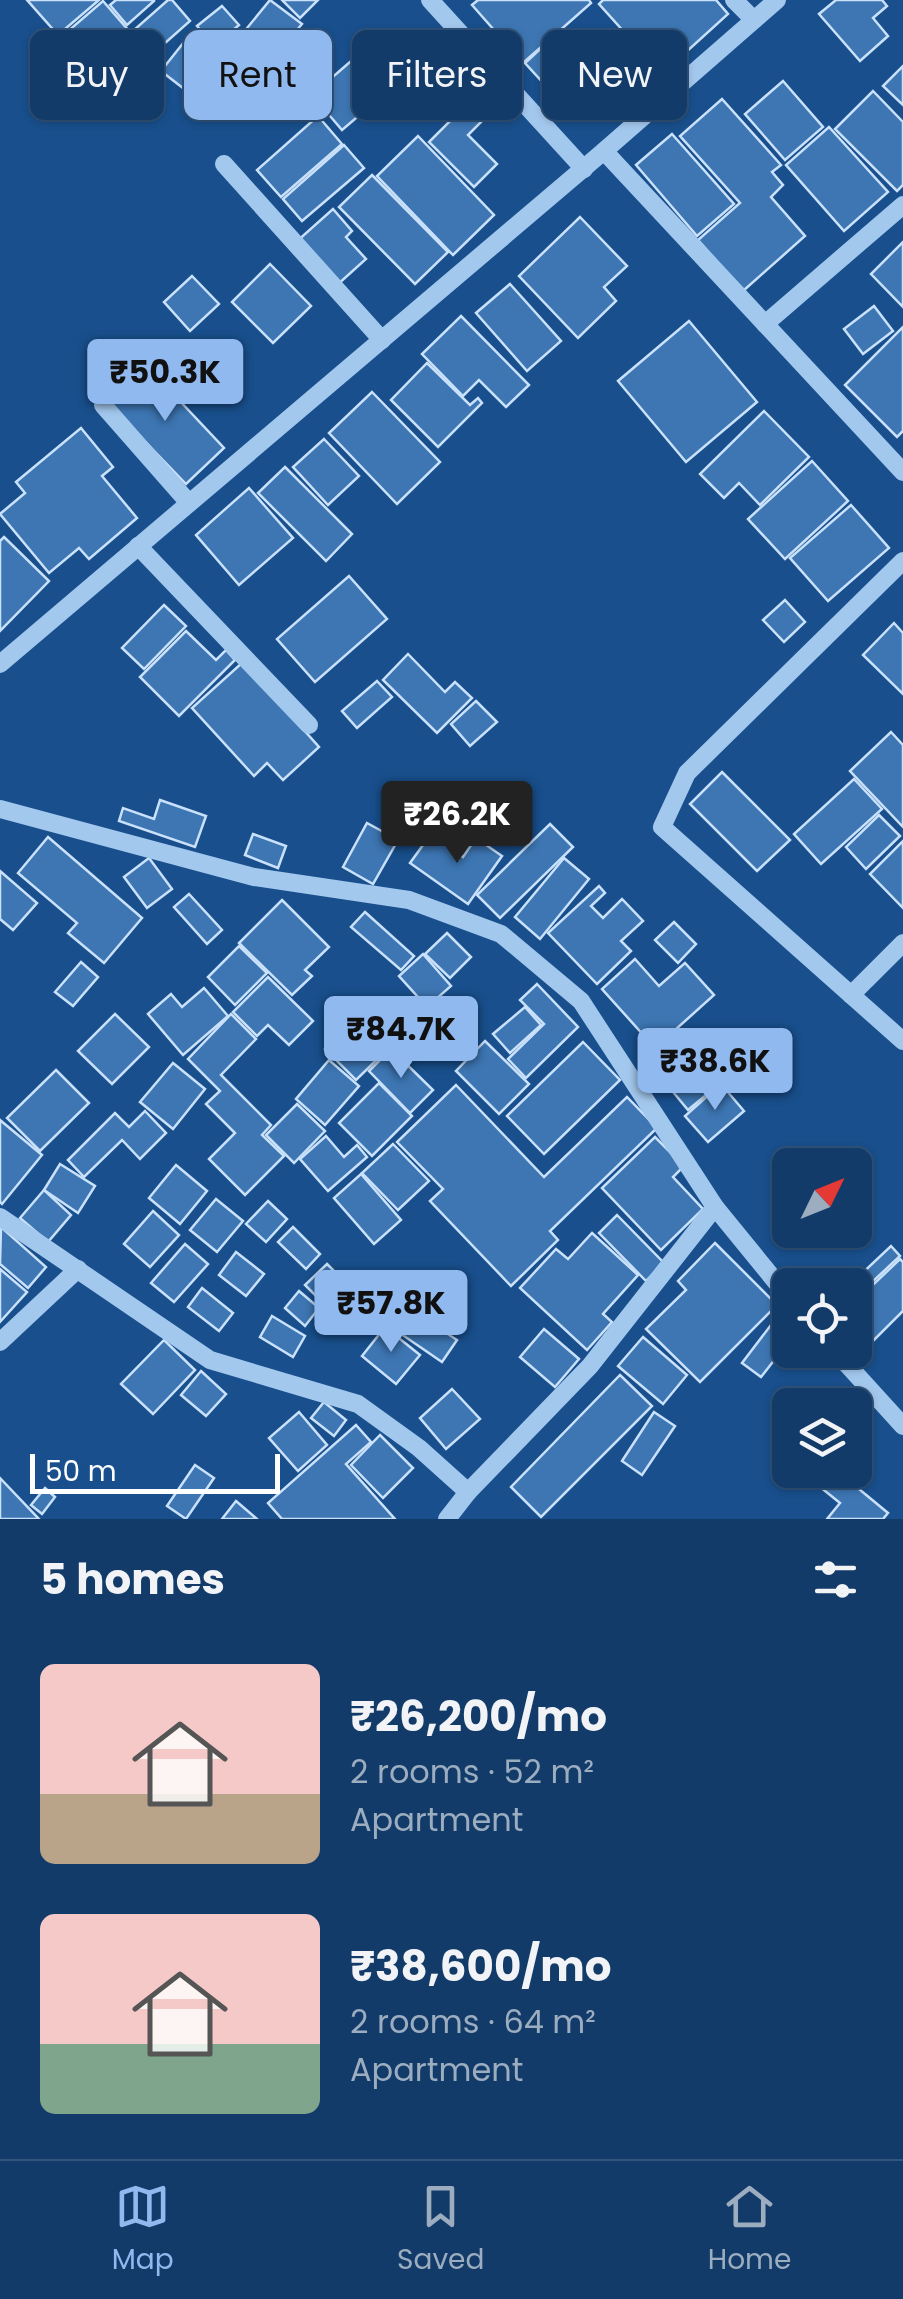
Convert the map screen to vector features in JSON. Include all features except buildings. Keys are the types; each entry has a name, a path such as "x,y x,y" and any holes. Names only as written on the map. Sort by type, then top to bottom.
{"street":[{"path":"430,0 584,169"},
{"path":"734,0 754,20"},
{"path":"0,664 584,169 777,0"},
{"path":"604,151 903,472"},
{"path":"224,164 382,340"},
{"path":"765,324 903,205"},
{"path":"103,406 189,503"},
{"path":"138,546 309,725"},
{"path":"903,561 687,772 662,827 903,1041"},
{"path":"0,809 254,877 409,900 501,934 581,1001 715,1207 772,1277"},
{"path":"851,996 903,943"},
{"path":"447,1519 468,1492 590,1366 715,1207"},
{"path":"0,1217 210,1360 358,1404 419,1448 468,1492"},
{"path":"0,1342 78,1270"},
{"path":"850,1368 903,1426"}]}
